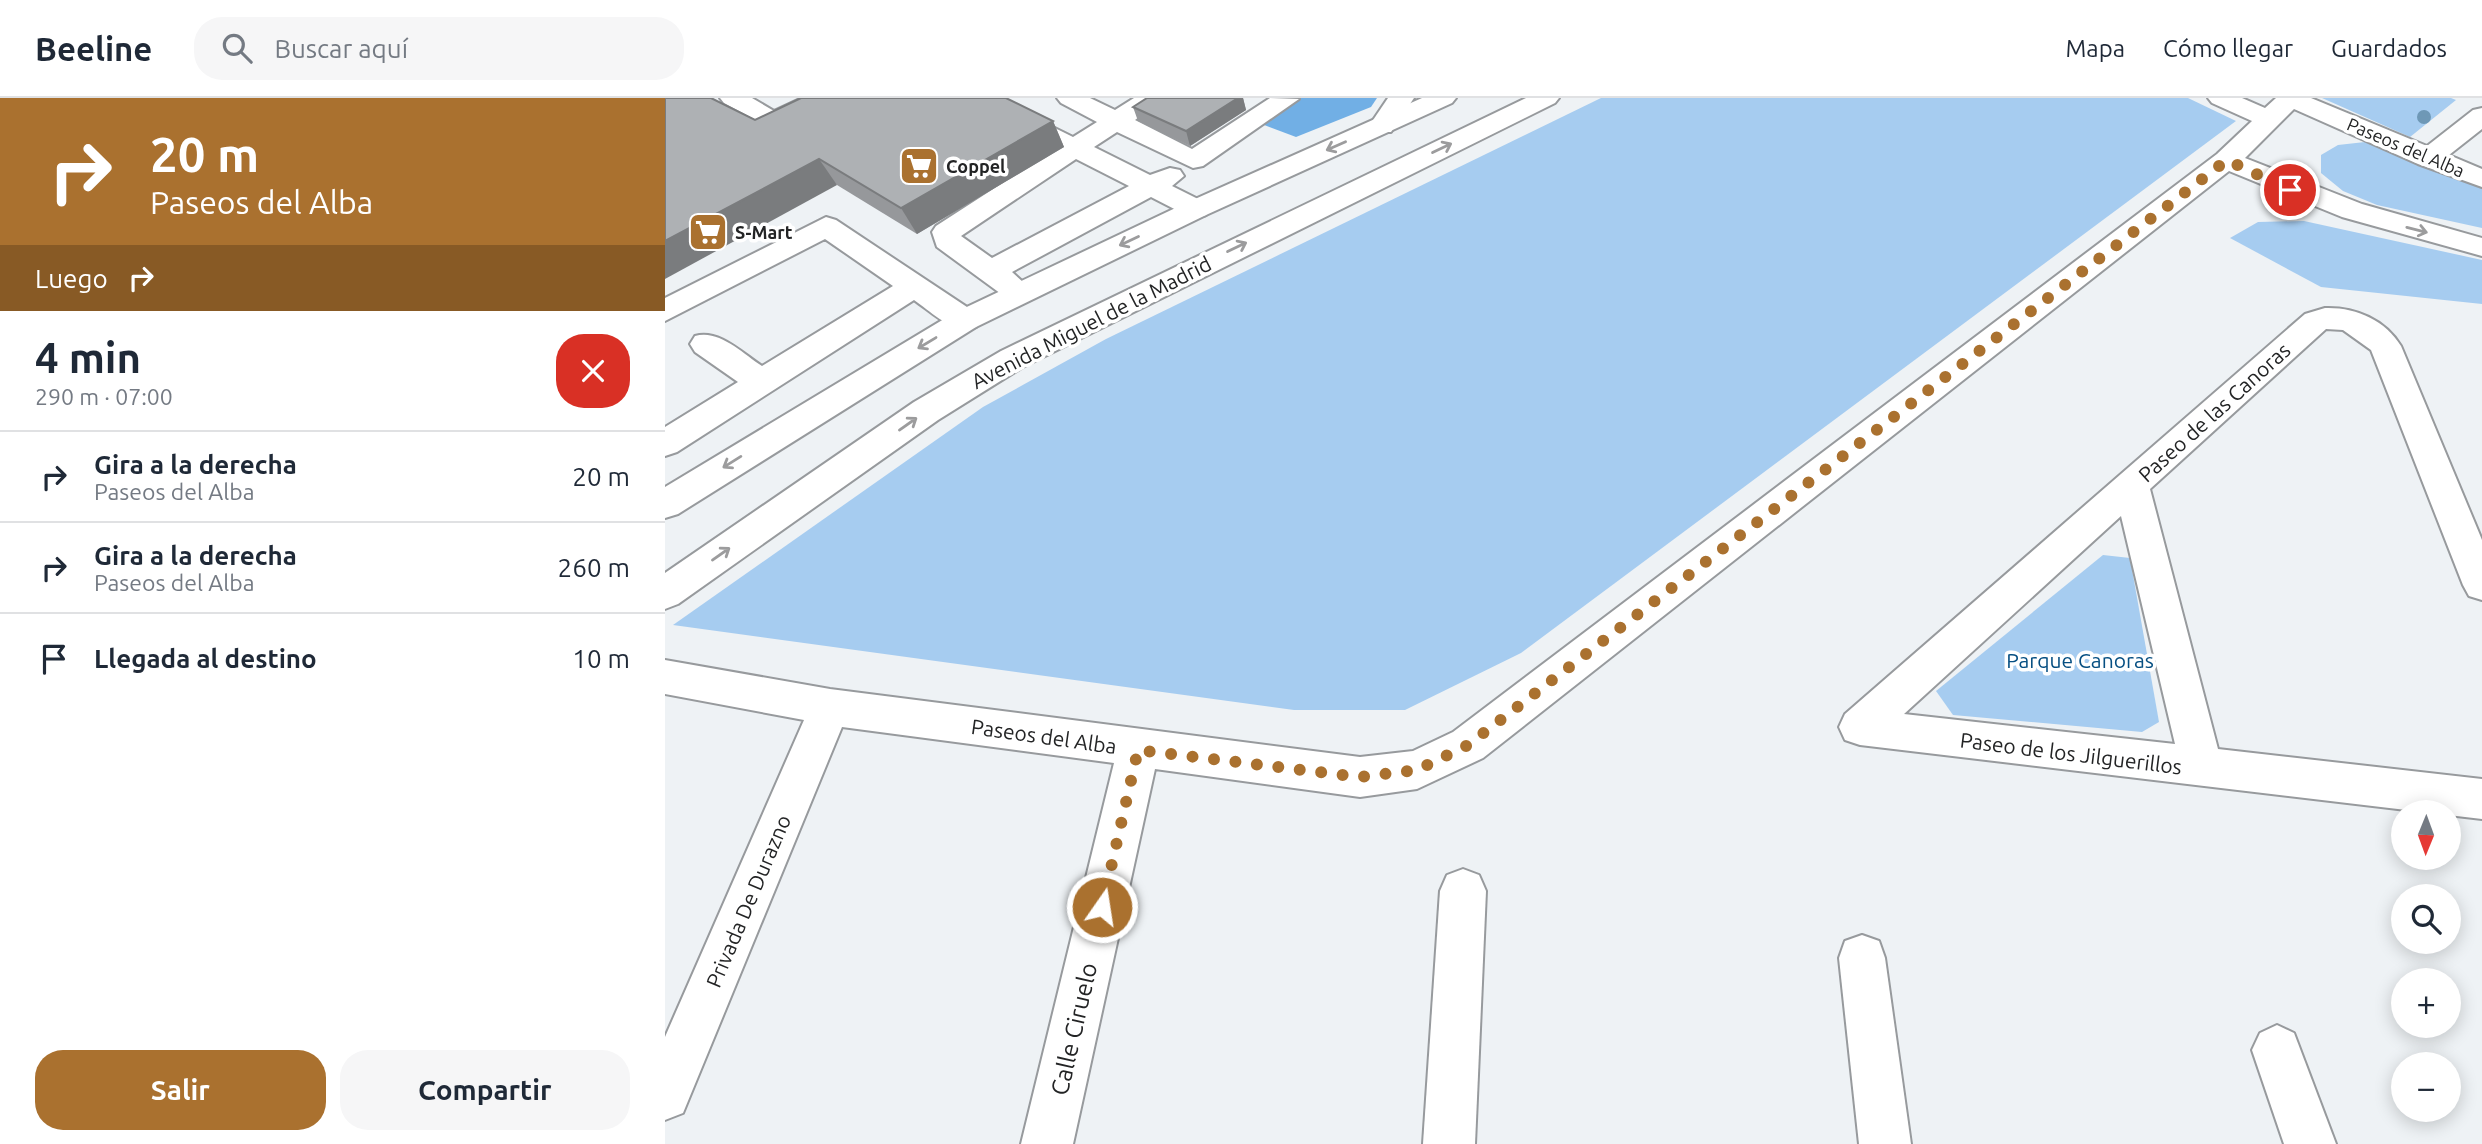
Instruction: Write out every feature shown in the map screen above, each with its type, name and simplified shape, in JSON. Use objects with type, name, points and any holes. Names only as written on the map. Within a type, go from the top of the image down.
[{"type":"street","points":[[733,98],[771,121],[823,98]]},
{"type":"street","points":[[974,98],[1196,209]]},
{"type":"street","points":[[1018,120],[1054,98]]},
{"type":"street","points":[[1070,98],[1193,160]]},
{"type":"street","points":[[1019,292],[947,240],[946,232],[1151,98]]},
{"type":"street","points":[[993,271],[1153,188],[1286,98]]},
{"type":"street","points":[[1382,126],[1399,105],[1401,98]]},
{"type":"street","points":[[665,504],[965,320],[1196,209],[1443,98]]},
{"type":"street","name":"Avenida Miguel de la Madrid","points":[[665,593],[926,411],[1012,359],[1546,98]]},
{"type":"street","name":"Paseos del Alba","points":[[2221,98],[2285,104],[2482,179]]},
{"type":"street","name":"Paseos del Alba","points":[[665,677],[830,707],[1138,750],[1360,777],[1408,772],[1442,760],[1468,745],[2227,160],[2285,104]]},
{"type":"street","points":[[2428,158],[2482,116]]},
{"type":"street","points":[[2227,160],[2274,183],[2352,212],[2482,247]]},
{"type":"street","points":[[665,312],[824,226],[965,320]]},
{"type":"street","points":[[665,443],[916,285]]},
{"type":"street","name":"Paseo de las Canoras","points":[[1860,727],[2316,321],[2325,317],[2347,320],[2372,332],[2385,346],[2482,585]]},
{"type":"street","points":[[706,344],[763,383]]},
{"type":"street","name":"Paseo de los Jilguerillos","points":[[1860,727],[2202,769],[2132,486]]},
{"type":"street","name":"Privada De Durazno","points":[[665,1095],[830,707]]},
{"type":"street","name":"Calle Ciruelo","points":[[1047,1144],[1138,750]]},
{"type":"street","points":[[2202,769],[2482,799]]},
{"type":"street","points":[[1449,1144],[1463,891]]},
{"type":"street","points":[[1862,958],[1885,1144]]},
{"type":"street","points":[[2277,1051],[2309,1144]]},
{"type":"green space","points":[[1601,98],[2188,98],[2236,121],[1521,653],[1405,710],[1294,710],[673,625],[983,407],[1106,339]]},
{"type":"green space","points":[[2322,98],[2451,98],[2456,100],[2410,137]]},
{"type":"green space","points":[[2365,142],[2408,156],[2482,188],[2482,228],[2377,205],[2343,191],[2321,173],[2321,155],[2338,145]]},
{"type":"green space","points":[[2304,221],[2482,260],[2482,304],[2321,287],[2230,238],[2258,222]]},
{"type":"green space","name":"Parque Canoras","points":[[2103,555],[2130,558],[2159,722],[2142,732],[1953,715],[1936,691]]},
{"type":"shaded area","points":[[1296,98],[1377,98],[1371,107],[1296,137],[1259,123]]},
{"type":"building","points":[[665,98],[711,98],[755,120],[801,98],[1006,98],[1053,121],[901,208],[819,159],[665,241]]},
{"type":"building","points":[[1147,98],[1238,98],[1186,131],[1133,107]]},
{"type":"place","name":"Coppel","points":[[919,166]]},
{"type":"place","name":"S-Mart","points":[[708,232]]},
{"type":"route","points":[[1102,907],[1138,750],[1360,777],[1389,776],[1417,770],[1442,760],[1468,745],[2227,160],[2290,190]]}]
